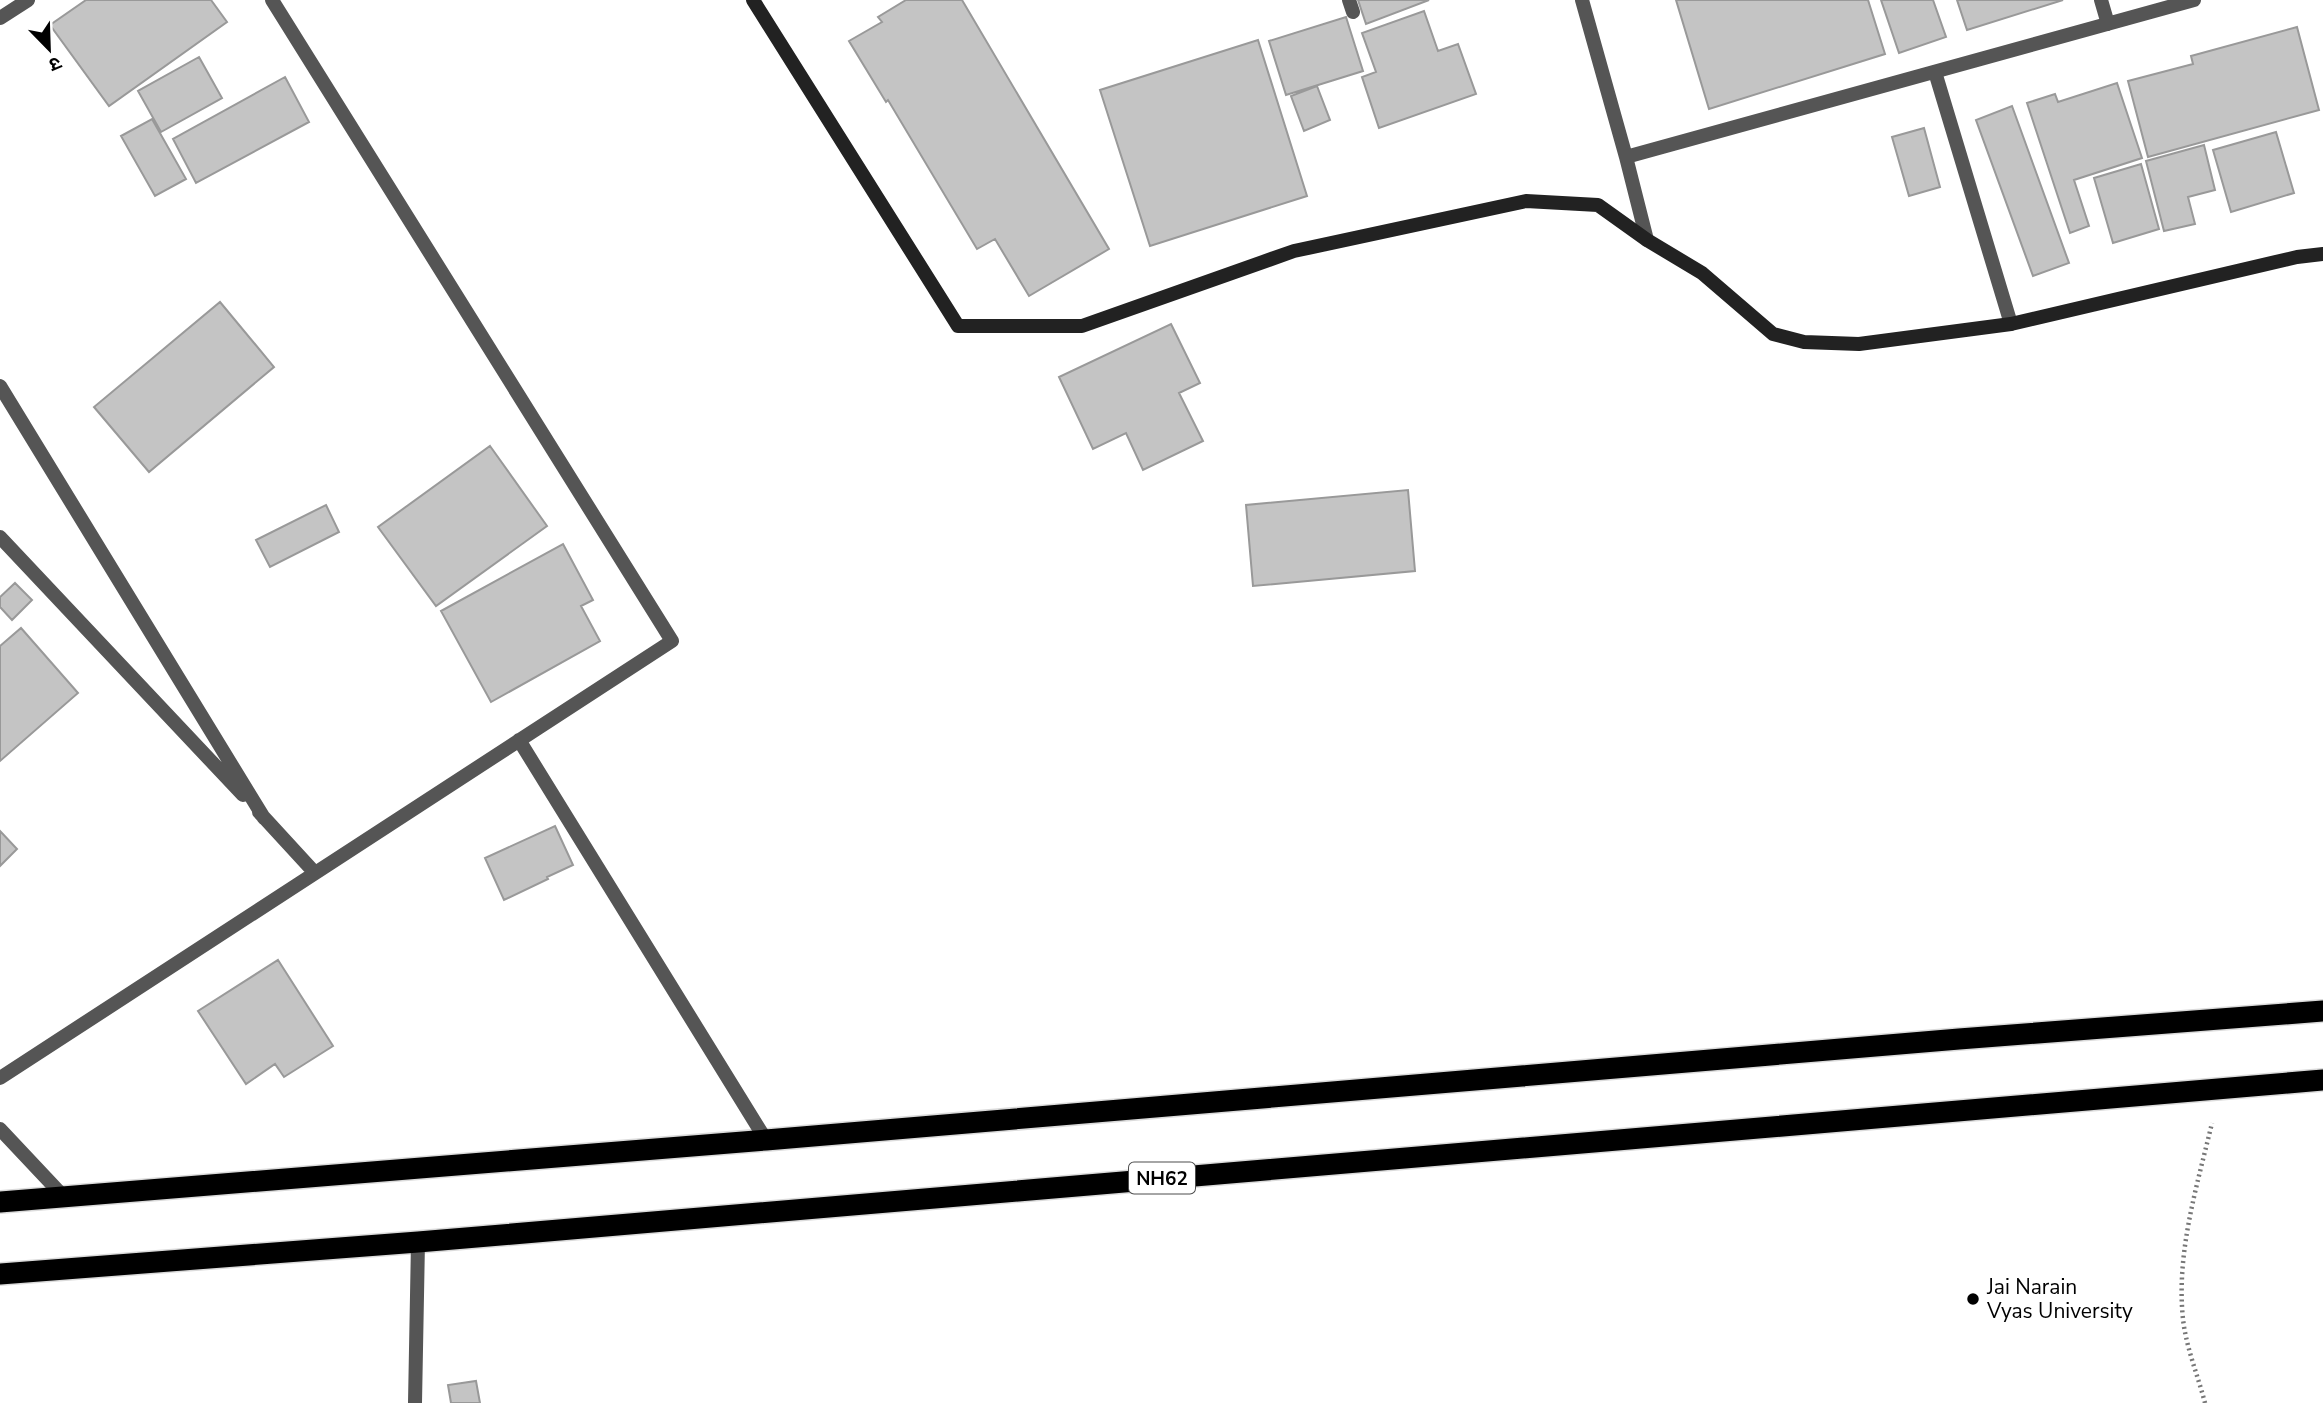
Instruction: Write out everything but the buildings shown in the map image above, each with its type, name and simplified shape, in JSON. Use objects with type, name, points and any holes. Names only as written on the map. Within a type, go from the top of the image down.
[{"type":"highway","points":[[0,1202],[2323,1011]]},
{"type":"highway","name":"NH62","points":[[0,1274],[418,1242],[2323,1080]]},
{"type":"street","points":[[0,18],[28,0]]},
{"type":"street","points":[[0,1078],[672,641],[272,0]]},
{"type":"street","points":[[753,0],[958,326],[1082,326],[1294,251],[1526,201],[1598,205],[1647,240],[1702,273],[1773,334],[1804,342],[1859,344],[2011,324],[2297,257],[2323,254]]},
{"type":"street","points":[[1582,0],[1647,240]]},
{"type":"street","points":[[2101,0],[2108,24]]},
{"type":"street","points":[[1626,157],[2194,0]]},
{"type":"street","points":[[1935,72],[2011,324]]},
{"type":"street","points":[[0,386],[264,818]]},
{"type":"street","points":[[0,537],[316,873]]},
{"type":"street","points":[[519,740],[765,1140]]},
{"type":"street","points":[[0,1129],[63,1196]]},
{"type":"street","points":[[415,1403],[418,1242]]},
{"type":"path","points":[[2205,1403],[2183,1321],[2183,1269],[2189,1225],[2219,1088]]},
{"type":"place","name":"Jai Narain Vyas University","points":[[1973,1299]]}]
